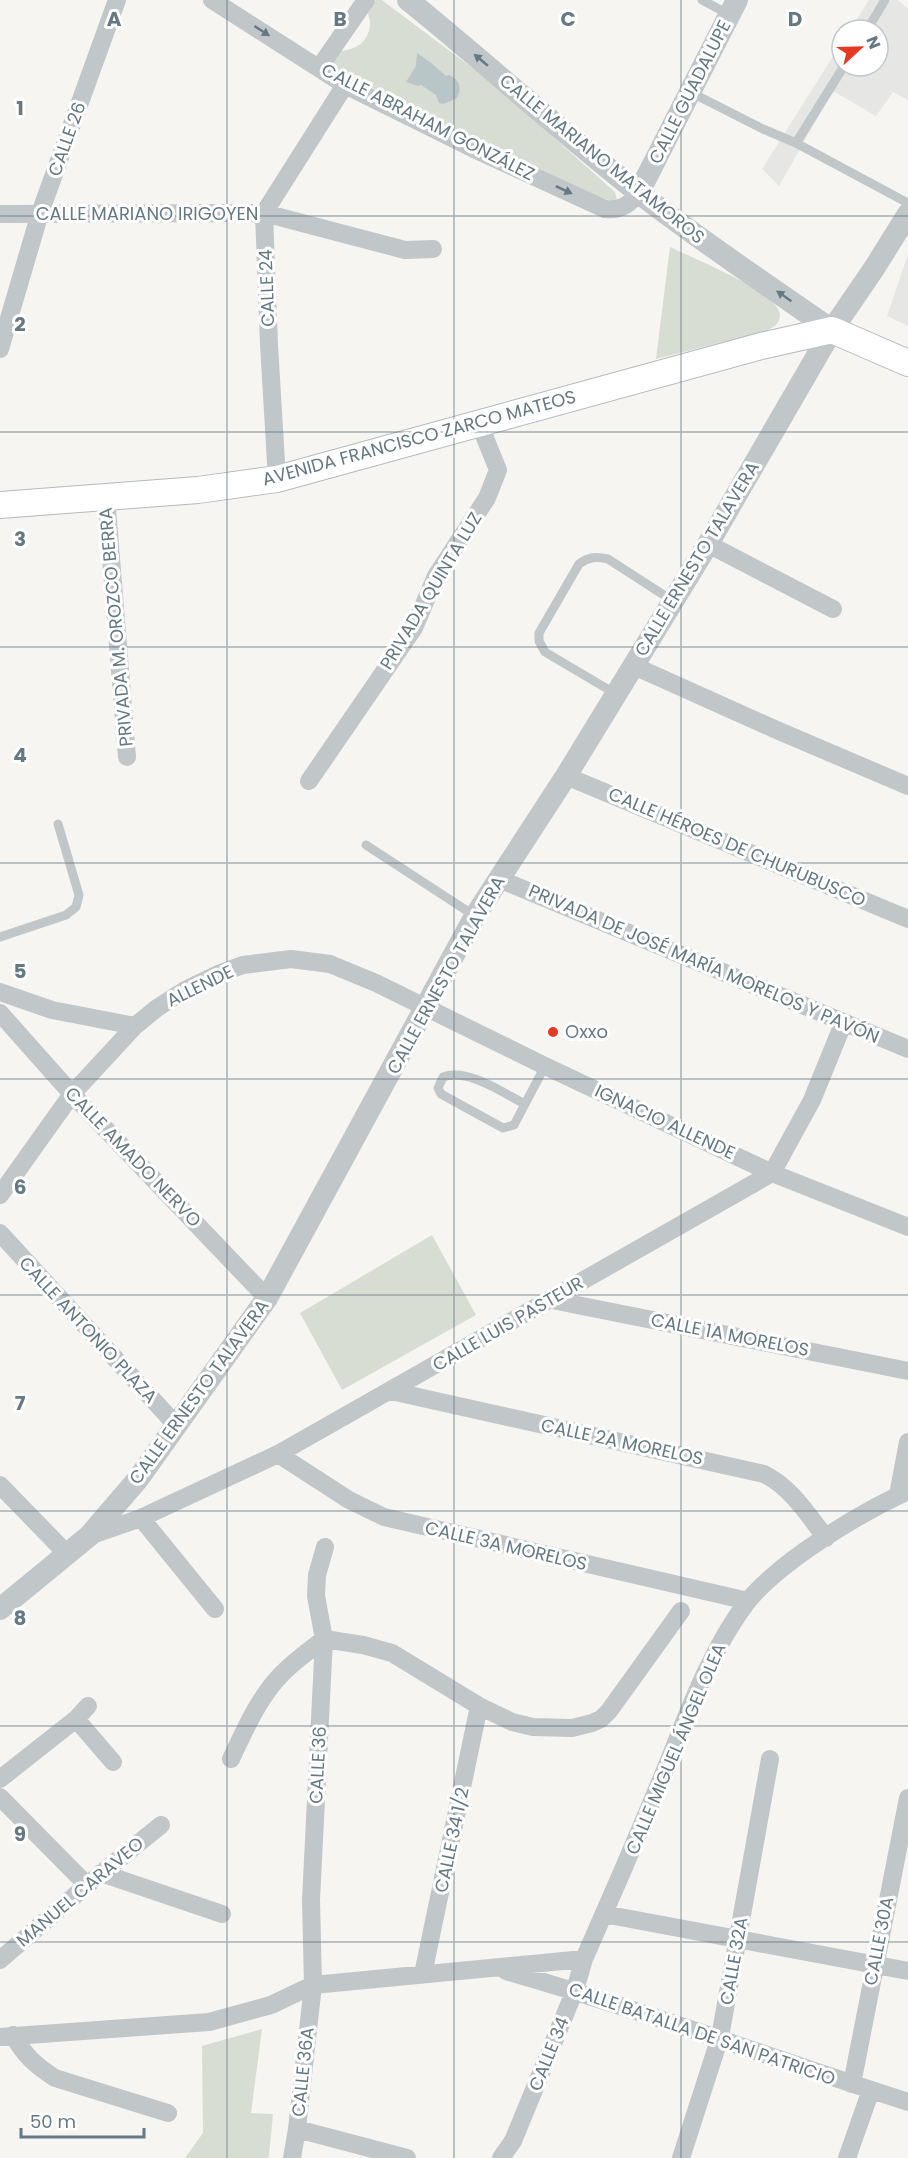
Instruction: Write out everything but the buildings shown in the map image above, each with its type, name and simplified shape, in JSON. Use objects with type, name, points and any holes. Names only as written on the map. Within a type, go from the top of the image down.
[{"type":"main road","points":[[832,330],[908,363]]},
{"type":"main road","name":"AVENIDA FRANCISCO ZARCO MATEOS","points":[[0,505],[198,490],[277,479],[761,346],[832,330]]},
{"type":"street","name":"CALLE 26","points":[[0,349],[40,213],[117,0]]},
{"type":"street","name":"CALLE ABRAHAM GONZÁLEZ","points":[[212,0],[345,85],[474,149],[605,208],[620,208]]},
{"type":"street","points":[[319,68],[366,0]]},
{"type":"street","name":"CALLE MARIANO MATAMOROS","points":[[408,0],[639,192],[706,243],[832,330]]},
{"type":"street","name":"CALLE GUADALUPE","points":[[620,208],[633,200],[639,192],[733,7]]},
{"type":"street","points":[[264,213],[345,85]]},
{"type":"street","name":"CALLE MARIANO IRIGOYEN","points":[[0,214],[264,213],[405,250],[433,249]]},
{"type":"street","name":"CALLE 24","points":[[264,213],[277,479]]},
{"type":"street","name":"CALLE ERNESTO TALAVERA","points":[[0,1609],[68,1556],[89,1536],[138,1479],[267,1298],[475,916],[634,666],[708,544],[832,330],[904,228]]},
{"type":"street","name":"PRIVADA QUINTA LUZ","points":[[309,781],[414,628],[436,576],[487,498],[498,470],[479,423]]},
{"type":"street","name":"PRIVADA M. OROZCO BERRA","points":[[106,496],[127,757]]},
{"type":"street","points":[[708,544],[833,609]]},
{"type":"street","points":[[634,666],[908,786]]},
{"type":"street","name":"CALLE HÉROES DE CHURUBUSCO","points":[[566,776],[908,919]]},
{"type":"street","name":"PRIVADA DE JOSÉ MARÍA MORELOS Y PAVÓN","points":[[499,879],[843,1024],[908,1049]]},
{"type":"street","name":"ALLENDE","points":[[0,1195],[72,1094],[135,1026],[185,990],[218,974],[243,965],[291,959],[330,963],[426,1007]]},
{"type":"street","points":[[0,992],[52,1010],[135,1026]]},
{"type":"street","name":"IGNACIO ALLENDE","points":[[426,1007],[772,1173],[908,1227]]},
{"type":"street","name":"CALLE AMADO NERVO","points":[[0,1013],[72,1094],[267,1298]]},
{"type":"street","points":[[772,1173],[813,1100],[843,1024]]},
{"type":"street","name":"CALLE LUIS PASTEUR","points":[[89,1536],[141,1518],[278,1454],[772,1173]]},
{"type":"street","name":"CALLE ANTONIO PLAZA","points":[[0,1233],[177,1426]]},
{"type":"street","name":"CALLE 1A MORELOS","points":[[552,1300],[908,1371]]},
{"type":"street","name":"CALLE 2A MORELOS","points":[[391,1391],[764,1474],[786,1489],[826,1538]]},
{"type":"street","points":[[903,1493],[908,1442]]},
{"type":"street","name":"CALLE 3A MORELOS","points":[[278,1454],[349,1500],[384,1517],[748,1601]]},
{"type":"street","points":[[0,1485],[68,1556]]},
{"type":"street","name":"CALLE MIGUEL ÁNGEL OLEA","points":[[604,1914],[706,1674],[724,1636],[748,1601],[780,1569],[826,1538],[903,1493]]},
{"type":"street","points":[[141,1518],[215,1609]]},
{"type":"street","name":"CALLE 36","points":[[313,1985],[311,1900],[324,1639],[316,1596],[317,1575],[325,1547]]},
{"type":"street","points":[[231,1759],[255,1710],[272,1686],[303,1655],[324,1639],[363,1644],[392,1653],[479,1706],[512,1722],[533,1727],[572,1728],[601,1719],[609,1711],[681,1611]]},
{"type":"street","name":"CALLE 34 1/2","points":[[423,1974],[479,1706]]},
{"type":"street","points":[[0,1779],[82,1713],[112,1762]]},
{"type":"street","name":"CALLE 32A","points":[[681,2158],[720,2037],[770,1759]]},
{"type":"street","points":[[0,1797],[87,1885]]},
{"type":"street","name":"CALLE 30A","points":[[852,2084],[908,1798]]},
{"type":"street","name":"MANUEL CARAVEO","points":[[0,1960],[161,1825]]},
{"type":"street","points":[[101,1874],[222,1914]]},
{"type":"street","points":[[604,1914],[908,1971]]},
{"type":"street","name":"CALLE 34","points":[[501,2158],[513,2141],[575,1990],[584,1959],[604,1914]]},
{"type":"street","name":"CALLE BATALLA DE SAN PATRICIO","points":[[7,2036],[209,2022],[271,2005],[313,1985],[584,1959]]},
{"type":"street","name":"CALLE BATALLA DE SAN PATRICIO","points":[[496,1968],[575,1990],[720,2037],[908,2102]]},
{"type":"street","name":"CALLE 36A","points":[[292,2158],[313,1985]]},
{"type":"street","points":[[7,2036],[40,2069],[55,2078],[168,2113]]},
{"type":"street","points":[[847,2158],[871,2090]]},
{"type":"street","points":[[297,2129],[407,2158]]},
{"type":"lane","points":[[702,0],[733,7]]},
{"type":"lane","points":[[874,18],[885,0]]},
{"type":"lane","points":[[796,143],[837,78]]},
{"type":"lane","points":[[690,92],[796,143],[908,203]]},
{"type":"lane","points":[[616,694],[544,652],[539,641],[539,633],[579,564],[587,558],[596,556],[608,559],[673,601]]},
{"type":"lane","points":[[0,937],[66,915],[76,907],[79,895],[77,885],[57,824]]},
{"type":"lane","points":[[366,845],[475,916]]},
{"type":"lane","points":[[525,1104],[475,1079],[458,1074],[443,1077],[438,1088],[441,1094],[503,1128],[514,1125],[546,1066]]},
{"type":"shaded area","points":[[376,0],[382,0],[491,82],[615,192],[617,200],[614,202],[569,186],[330,67],[338,51],[356,47],[364,40],[369,29],[368,13]]},
{"type":"shaded area","points":[[869,0],[898,0],[908,9],[908,100],[893,92],[876,116],[833,91],[779,186],[762,169],[830,61],[830,78],[890,78],[890,18],[858,18]]},
{"type":"shaded area","points":[[417,53],[446,76],[449,75],[456,79],[460,88],[456,99],[443,104],[439,103],[436,95],[421,85],[406,82],[416,66]]},
{"type":"shaded area","points":[[670,247],[727,274],[769,298],[779,310],[780,318],[776,324],[766,331],[656,359]]},
{"type":"shaded area","points":[[908,254],[908,326],[887,316]]},
{"type":"shaded area","points":[[432,1235],[476,1315],[342,1390],[300,1313]]},
{"type":"shaded area","points":[[262,2029],[251,2113],[273,2114],[268,2158],[185,2158],[203,2133],[202,2046]]},
{"type":"place","name":"Oxxo","points":[[553,1032]]}]
